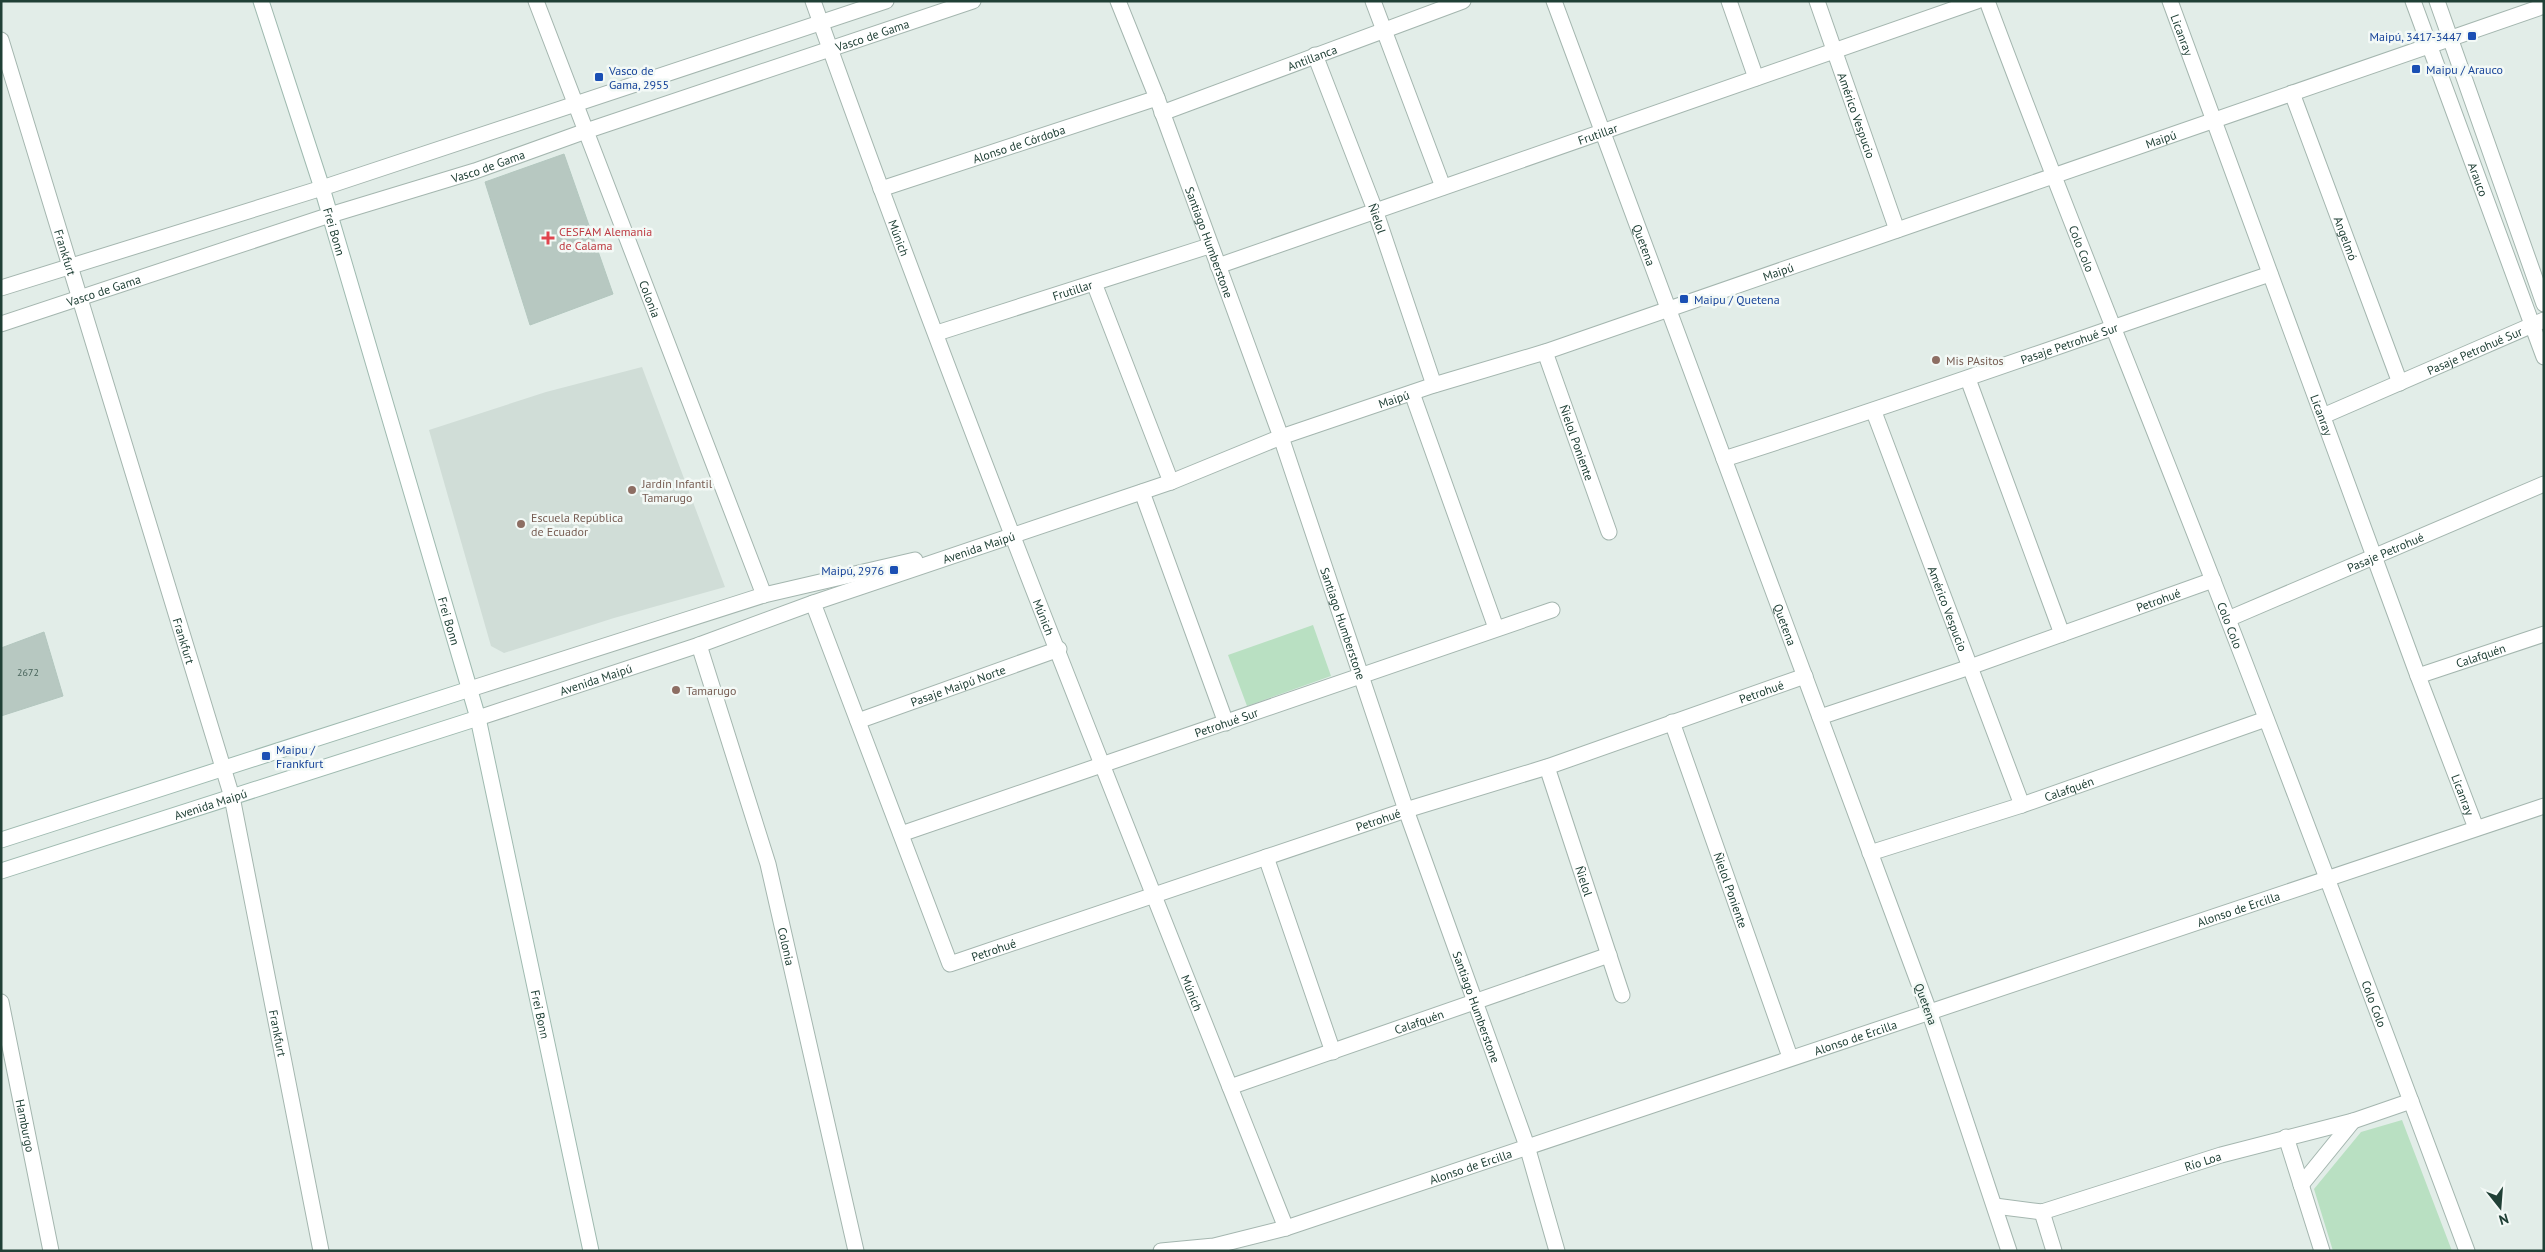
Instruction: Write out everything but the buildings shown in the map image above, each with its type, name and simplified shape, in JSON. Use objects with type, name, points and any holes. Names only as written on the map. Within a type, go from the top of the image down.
[{"type":"street","name":"Frei Bonn","points":[[262,1],[322,188],[478,718],[591,1251]]},
{"type":"street","name":"Colonia","points":[[536,1],[764,595]]},
{"type":"street","name":"Múnich","points":[[813,1],[880,189],[937,333],[1012,538],[1059,649],[1103,766],[1286,1228]]},
{"type":"street","points":[[1,288],[69,265],[322,188],[886,1]]},
{"type":"street","name":"Vasco de Gama","points":[[1,324],[330,215],[475,171],[586,131],[973,1]]},
{"type":"street","name":"Santiago Humberstone","points":[[1118,1],[1159,106],[1280,437],[1406,810],[1526,1146],[1557,1251]]},
{"type":"street","points":[[1373,1],[1442,187]]},
{"type":"street","name":"Antillanca","points":[[1159,106],[1384,32],[1463,1]]},
{"type":"street","name":"Quetena","points":[[1554,1],[1929,1011],[2009,1251]]},
{"type":"street","points":[[1729,1],[1756,78]]},
{"type":"street","name":"Américo Vespucio","points":[[1817,1],[1897,230]]},
{"type":"street","name":"Frutillar","points":[[1218,266],[1978,1]]},
{"type":"street","name":"Colo Colo","points":[[1987,1],[2052,176],[2114,326],[2328,878],[2467,1251]]},
{"type":"street","name":"Licanray","points":[[2170,1],[2418,676],[2476,828]]},
{"type":"street","name":"Arauco","points":[[2413,1],[2538,322],[2544,357]]},
{"type":"street","name":"Arauco","points":[[2437,1],[2544,304]]},
{"type":"street","name":"Maipú","points":[[1012,538],[1171,482],[1280,437],[1434,385],[1545,352],[2544,6]]},
{"type":"street","name":"Frankfurt","points":[[1,40],[232,797],[320,1251]]},
{"type":"street","name":"Ñielol","points":[[1315,55],[1375,210],[1434,385]]},
{"type":"street","name":"Angelmó","points":[[2292,93],[2400,383]]},
{"type":"street","name":"Alonso de Córdoba","points":[[880,189],[1159,106]]},
{"type":"street","name":"Frutillar","points":[[937,333],[1210,246]]},
{"type":"street","name":"Pasaje Petrohué Sur","points":[[1724,460],[1874,412],[2114,326],[2270,274]]},
{"type":"street","points":[[1094,283],[1171,482]]},
{"type":"street","name":"Pasaje Petrohué Sur","points":[[2323,416],[2538,322]]},
{"type":"street","name":"Ñielol Poniente","points":[[1545,352],[1609,532]]},
{"type":"street","points":[[1968,379],[2062,634]]},
{"type":"street","points":[[1412,393],[1496,628]]},
{"type":"street","name":"Américo Vespucio","points":[[1874,412],[2022,805]]},
{"type":"street","name":"Pasaje Petrohué","points":[[2228,619],[2544,484]]},
{"type":"street","points":[[1142,492],[1226,723]]},
{"type":"street","name":"Avenida Maipú","points":[[1,840],[764,595],[1012,538]]},
{"type":"street","name":"Avenida Maipú","points":[[1,871],[478,718],[699,645],[813,603],[1012,538]]},
{"type":"street","name":"Petrohué","points":[[1820,717],[1970,667],[2213,580]]},
{"type":"street","points":[[813,603],[901,834]]},
{"type":"street","name":"Petrohué Sur","points":[[901,834],[1552,610]]},
{"type":"street","name":"Calafquén","points":[[2418,676],[2544,634]]},
{"type":"street","name":"Colonia","points":[[699,645],[768,864],[856,1251]]},
{"type":"street","name":"Pasaje Maipú Norte","points":[[858,721],[1059,649]]},
{"type":"street","name":"Petrohué","points":[[901,834],[950,964],[1406,810],[1547,767],[1805,676]]},
{"type":"street","name":"Calafquén","points":[[1870,853],[2022,805],[2266,719]]},
{"type":"street","name":"Ñielol Poniente","points":[[1672,722],[1790,1058]]},
{"type":"street","name":"Ñielol","points":[[1547,767],[1622,994]]},
{"type":"street","name":"Alonso de Ercilla","points":[[1161,1251],[1214,1246],[1286,1228],[2544,806]]},
{"type":"street","points":[[1266,857],[1333,1052]]},
{"type":"street","name":"Calafquén","points":[[1230,1087],[1609,955]]},
{"type":"street","name":"Hamburgo","points":[[1,1002],[51,1251]]},
{"type":"street","name":"Río Loa","points":[[1995,1206],[2042,1212],[2211,1158],[2353,1120],[2411,1101]]},
{"type":"street","points":[[2301,1185],[2353,1120]]},
{"type":"street","points":[[2286,1137],[2322,1251]]},
{"type":"street","points":[[2042,1212],[2054,1251]]},
{"type":"shaded area","points":[[642,367],[725,587],[614,618],[504,653],[491,646],[429,430],[546,392]]},
{"type":"green space","points":[[1313,625],[1331,676],[1247,706],[1228,655]]},
{"type":"green space","points":[[2402,1120],[2452,1251],[2333,1251],[2314,1189],[2361,1132]]},
{"type":"place","name":"Maipú, 3417-3447","points":[[2472,36]]},
{"type":"place","name":"Maipu / Arauco","points":[[2416,69]]},
{"type":"place","name":"Vasco de Gama, 2955","points":[[599,77]]},
{"type":"place","name":"CESFAM Alemania de Calama","points":[[548,238]]},
{"type":"place","name":"Maipu / Quetena","points":[[1684,299]]},
{"type":"place","name":"Mis PAsitos","points":[[1936,360]]},
{"type":"place","name":"Jardín Infantil Tamarugo","points":[[632,490]]},
{"type":"place","name":"Escuela República de Ecuador","points":[[521,524]]},
{"type":"place","name":"Maipú, 2976","points":[[894,570]]},
{"type":"place","name":"Tamarugo","points":[[676,690]]},
{"type":"place","name":"Maipu / Frankfurt","points":[[266,756]]}]
